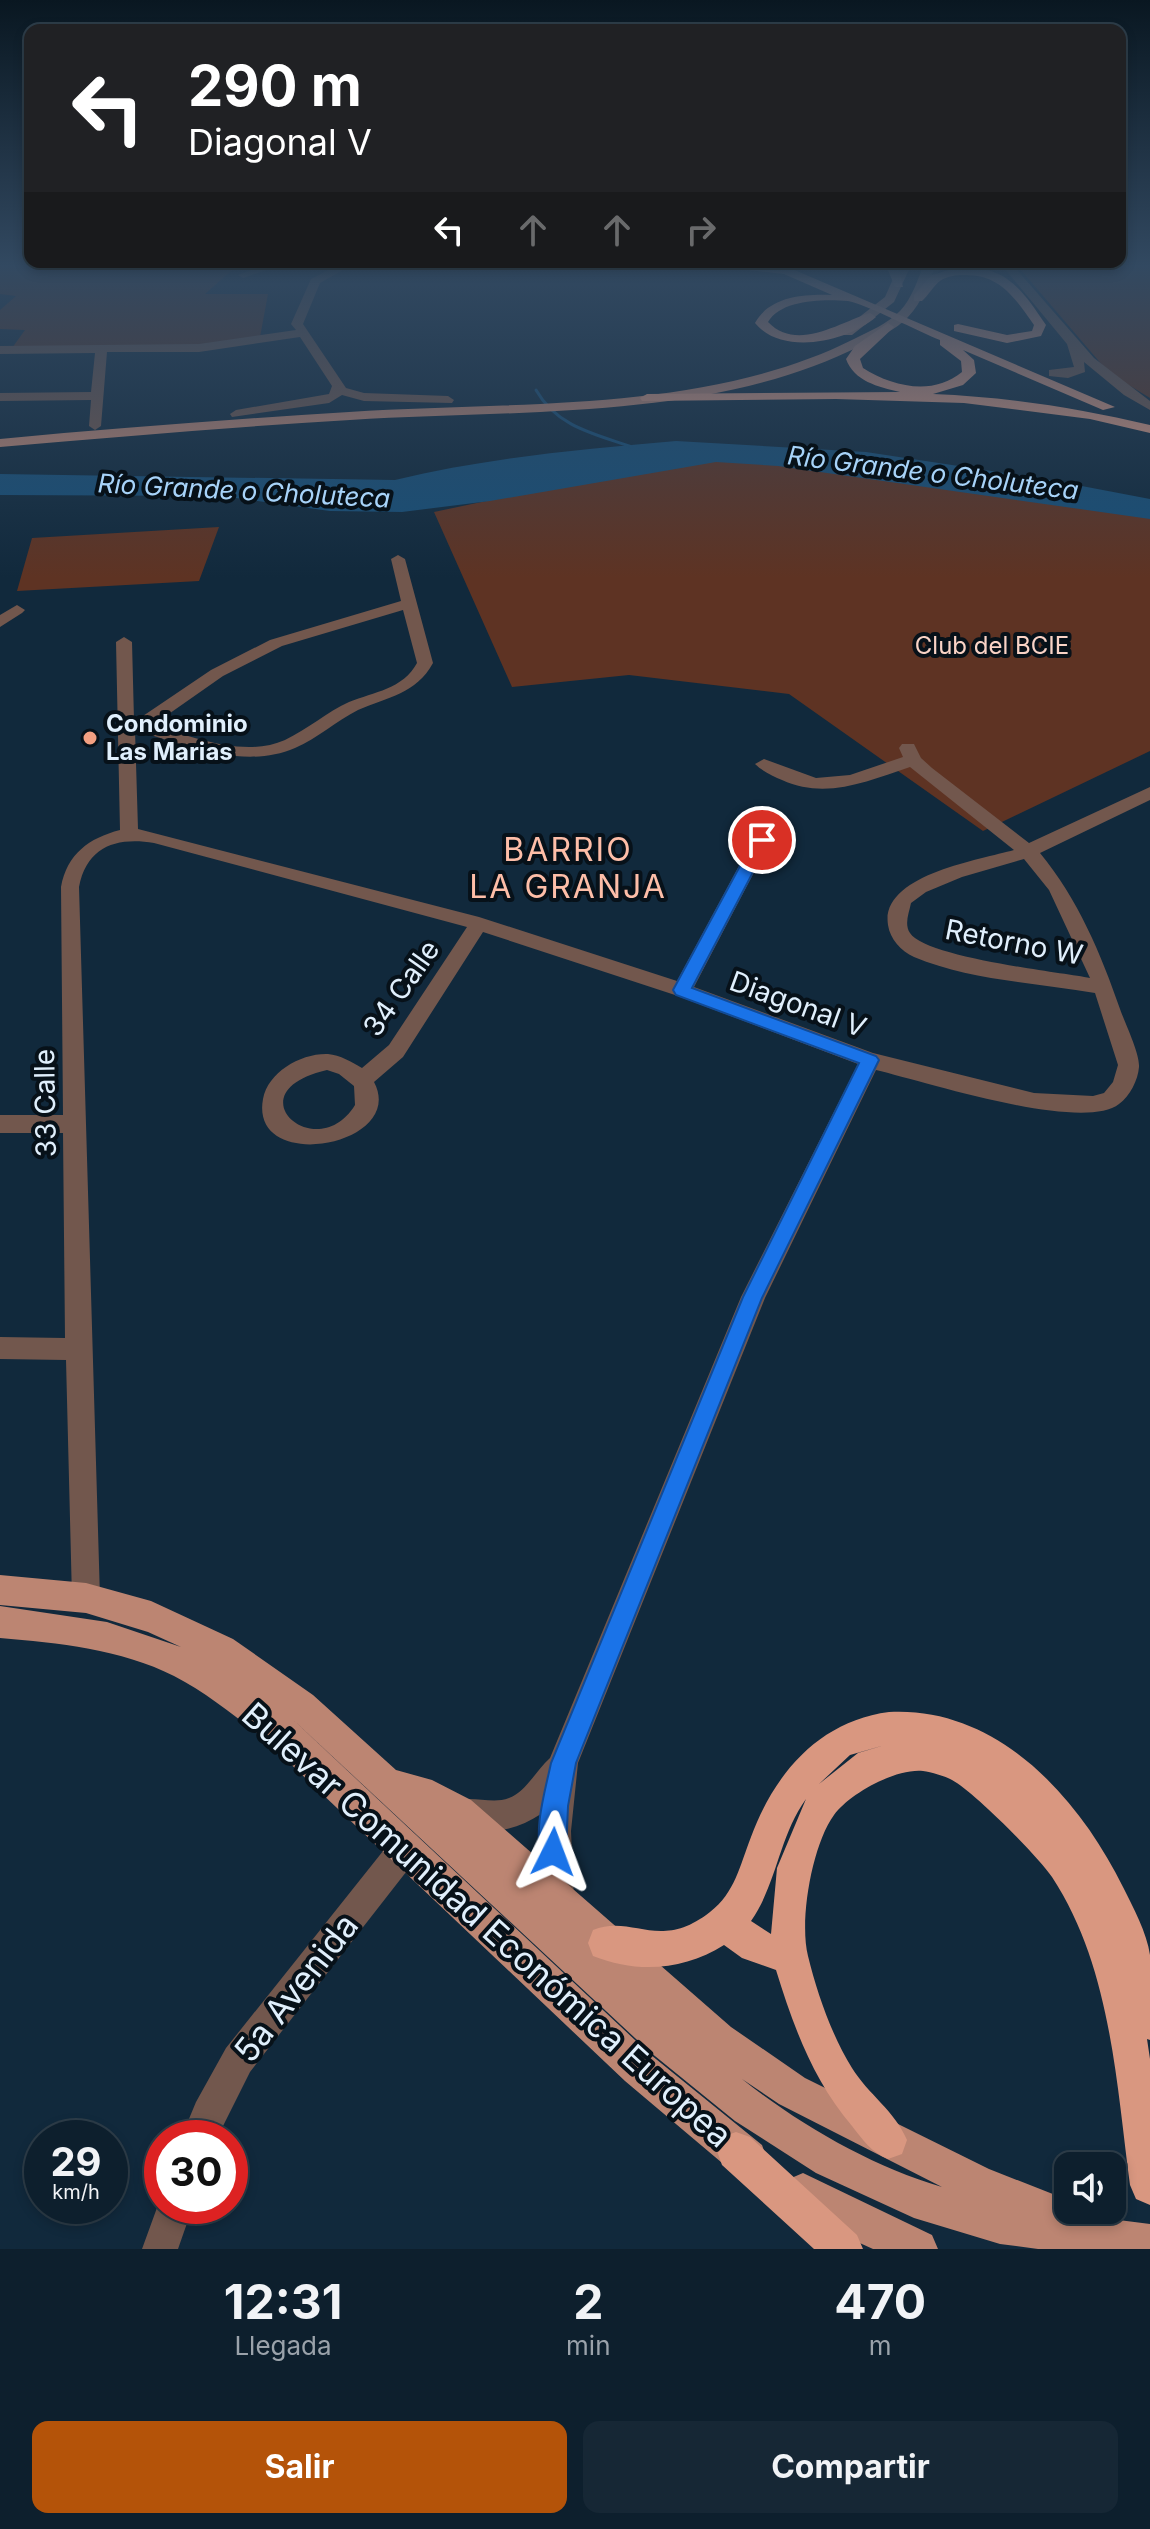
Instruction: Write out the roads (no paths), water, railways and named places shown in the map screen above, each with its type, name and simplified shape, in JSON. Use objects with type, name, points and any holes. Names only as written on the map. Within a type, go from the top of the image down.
[{"type":"highway","points":[[858,368],[867,377],[890,386],[936,389],[963,380],[969,368]]},
{"type":"highway","points":[[1023,368],[1150,427]]},
{"type":"highway","points":[[1040,368],[1150,414]]},
{"type":"highway","points":[[647,398],[765,396],[999,402],[1090,414],[1150,427]]},
{"type":"highway","points":[[606,1943],[652,1952],[693,1944],[727,1922],[747,1897],[773,1823],[802,1777],[834,1746],[882,1727],[921,1729],[966,1740],[1013,1770],[1054,1810],[1092,1864],[1114,1904],[1133,1954],[1150,2022]]},
{"type":"highway","points":[[888,2140],[839,2082],[808,2014],[789,1953],[789,1911],[794,1868],[822,1803],[870,1765],[922,1754],[963,1767],[1021,1818],[1063,1863],[1101,1933],[1126,2023],[1150,2185]]},
{"type":"highway","points":[[727,1922],[743,1942],[766,1953],[789,1953]]},
{"type":"highway","points":[[736,2151],[843,2249]]},
{"type":"main road","points":[[0,443],[562,398],[687,383],[759,368]]},
{"type":"main road","points":[[562,398],[647,398],[757,378],[788,368]]},
{"type":"main road","points":[[0,433],[448,400],[506,402]]},
{"type":"main road","name":"Bulevar Comunidad Económica Europea","points":[[0,1590],[86,1598],[151,1617],[222,1650],[302,1706],[663,2039],[748,2108],[830,2159],[914,2198],[1000,2224],[1136,2243]]},
{"type":"main road","name":"Bulevar Comunidad Económica Europea","points":[[0,1622],[82,1630],[145,1648],[207,1677],[272,1723],[638,2068],[736,2151],[825,2207],[918,2249]]},
{"type":"main road","points":[[387,1785],[432,1797],[459,1812],[730,2048],[792,2091],[978,2184],[1136,2243]]},
{"type":"street","points":[[95,426],[100,368]]},
{"type":"street","points":[[326,368],[338,386],[349,394],[448,400]]},
{"type":"street","points":[[1053,373],[1068,374],[1081,368]]},
{"type":"street","points":[[1099,368],[1125,393],[1150,406]]},
{"type":"street","points":[[236,414],[329,399],[335,396],[338,386]]},
{"type":"street","points":[[0,397],[99,396]]},
{"type":"street","points":[[134,725],[237,751],[266,752],[286,746],[324,721],[401,689],[419,677],[425,663],[398,559]]},
{"type":"street","points":[[134,725],[217,673],[276,643],[409,603]]},
{"type":"street","points":[[0,622],[17,610]]},
{"type":"street","points":[[124,642],[134,725],[129,833]]},
{"type":"street","name":"Diagonal V","points":[[129,833],[154,837],[479,924],[682,990],[870,1060],[1034,1101],[1093,1104],[1111,1099],[1123,1085],[1129,1065],[1102,987],[1057,887],[1027,852],[910,754],[817,785],[800,781],[764,764]]},
{"type":"street","points":[[1027,852],[1150,793]]},
{"type":"street","name":"33 Calle","points":[[86,1598],[78,1349],[71,876],[76,864],[92,847],[129,833]]},
{"type":"street","points":[[682,990],[762,840]]},
{"type":"street","name":"Retorno W","points":[[1027,852],[919,887],[902,900],[897,923],[902,938],[919,951],[967,964],[1102,987]]},
{"type":"street","name":"34 Calle","points":[[363,1079],[396,1051],[479,924]]},
{"type":"street","points":[[558,1900],[553,1852],[555,1806],[563,1763],[753,1297],[870,1060]]},
{"type":"street","points":[[327,1062],[354,1070],[363,1079],[368,1091],[367,1104],[361,1116],[334,1134],[300,1137],[275,1122],[270,1110],[270,1098],[276,1086],[297,1068],[327,1062]]},
{"type":"street","points":[[0,1124],[76,1124]]},
{"type":"street","points":[[0,1348],[78,1349]]},
{"type":"street","points":[[459,1812],[489,1818],[509,1815],[528,1806],[542,1793],[563,1763]]},
{"type":"street","name":"5a Avenida","points":[[206,2120],[238,2060],[406,1847]]},
{"type":"street","points":[[160,2249],[169,2224]]},
{"type":"water","name":"Río Grande o Choluteca","points":[[676,441],[866,452],[1045,479],[1150,499],[1150,519],[778,466],[716,462],[490,501],[402,512],[330,511],[221,496],[0,495],[0,474],[395,480],[500,460]]},
{"type":"waterway","points":[[536,390],[545,403],[566,421],[632,447]]},
{"type":"place","name":"Condominio Las Marias","points":[[90,738]]},
{"type":"district","name":"BARRIO LA GRANJA","points":[[568,868]]},
{"type":"park label","name":"Club del BCIE","points":[[992,646]]}]
